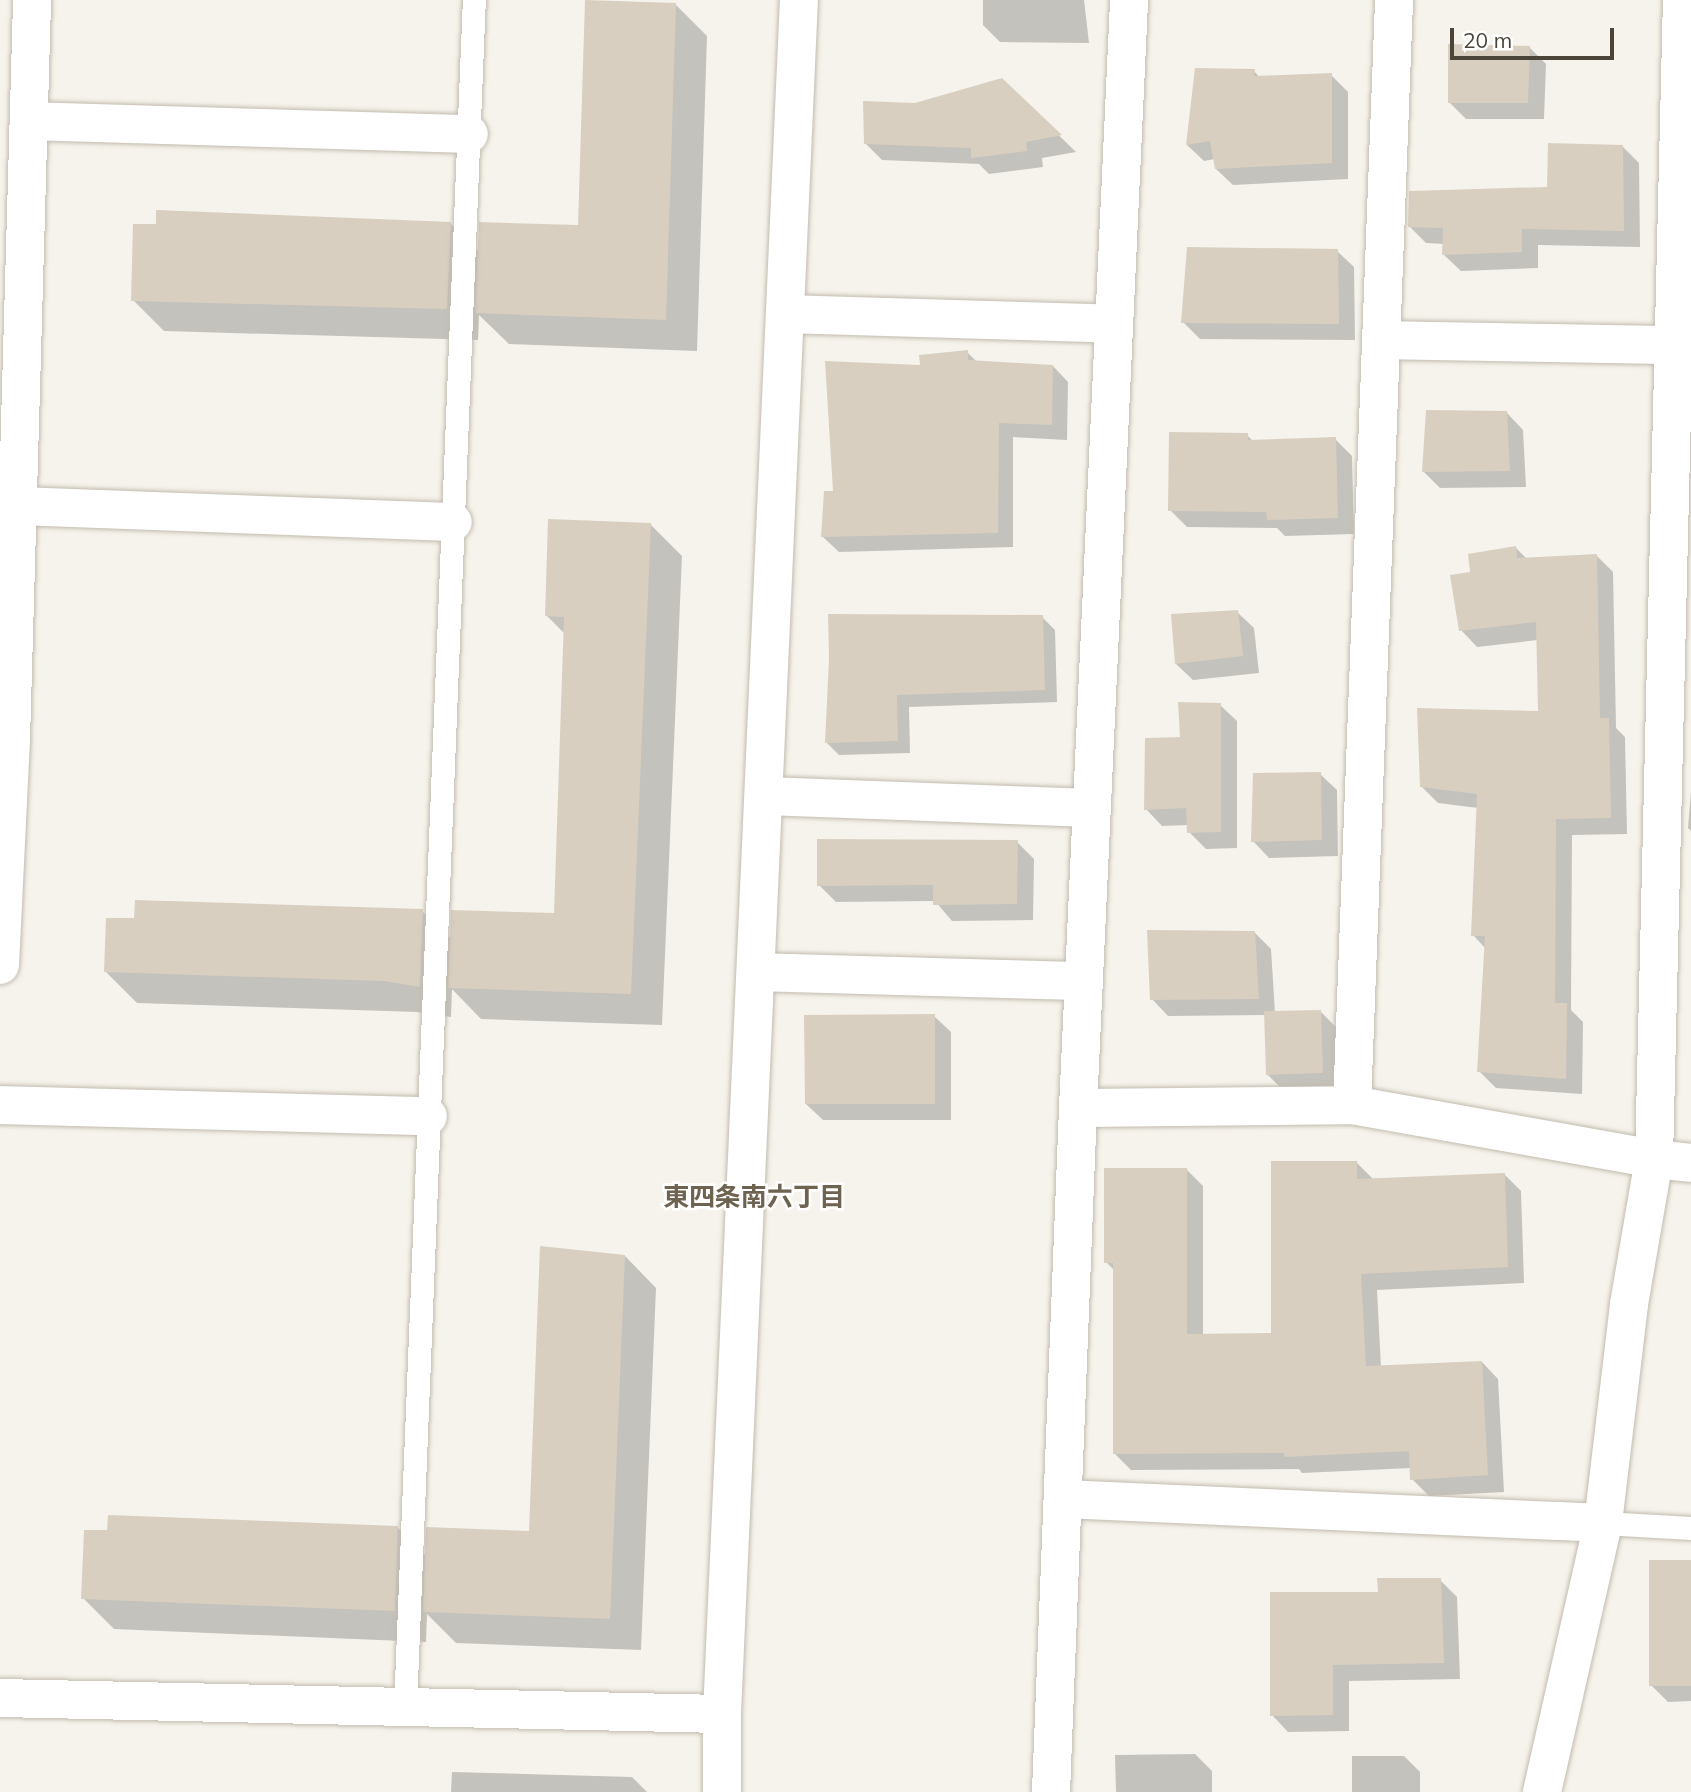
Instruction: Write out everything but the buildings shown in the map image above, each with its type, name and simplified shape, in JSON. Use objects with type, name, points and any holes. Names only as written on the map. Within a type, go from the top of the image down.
[{"type":"street","points":[[0,965],[5,740],[17,506],[32,0]]},
{"type":"street","points":[[722,1792],[722,1714],[800,0]]},
{"type":"street","points":[[1051,1792],[1091,808],[1129,0]]},
{"type":"street","points":[[1352,1105],[1395,0]]},
{"type":"street","points":[[1542,1792],[1603,1522],[1629,1304],[1673,1161],[1674,345],[1682,0]]},
{"type":"street","points":[[29,121],[469,134]]},
{"type":"street","points":[[786,314],[1114,324]]},
{"type":"street","points":[[1381,340],[1674,345]]},
{"type":"street","points":[[17,506],[453,522]]},
{"type":"street","points":[[764,796],[1091,808]]},
{"type":"street","points":[[756,971],[1084,981]]},
{"type":"street","points":[[0,1105],[428,1116]]},
{"type":"street","points":[[1078,1108],[1352,1105],[1673,1161]]},
{"type":"street","points":[[1063,1499],[1603,1522]]},
{"type":"street","points":[[0,1698],[722,1714]]},
{"type":"lane","points":[[405,1707],[474,0]]},
{"type":"lane","points":[[1603,1522],[1691,1528]]},
{"type":"district","name":"東四条南六丁目","points":[[754,1197]]}]
